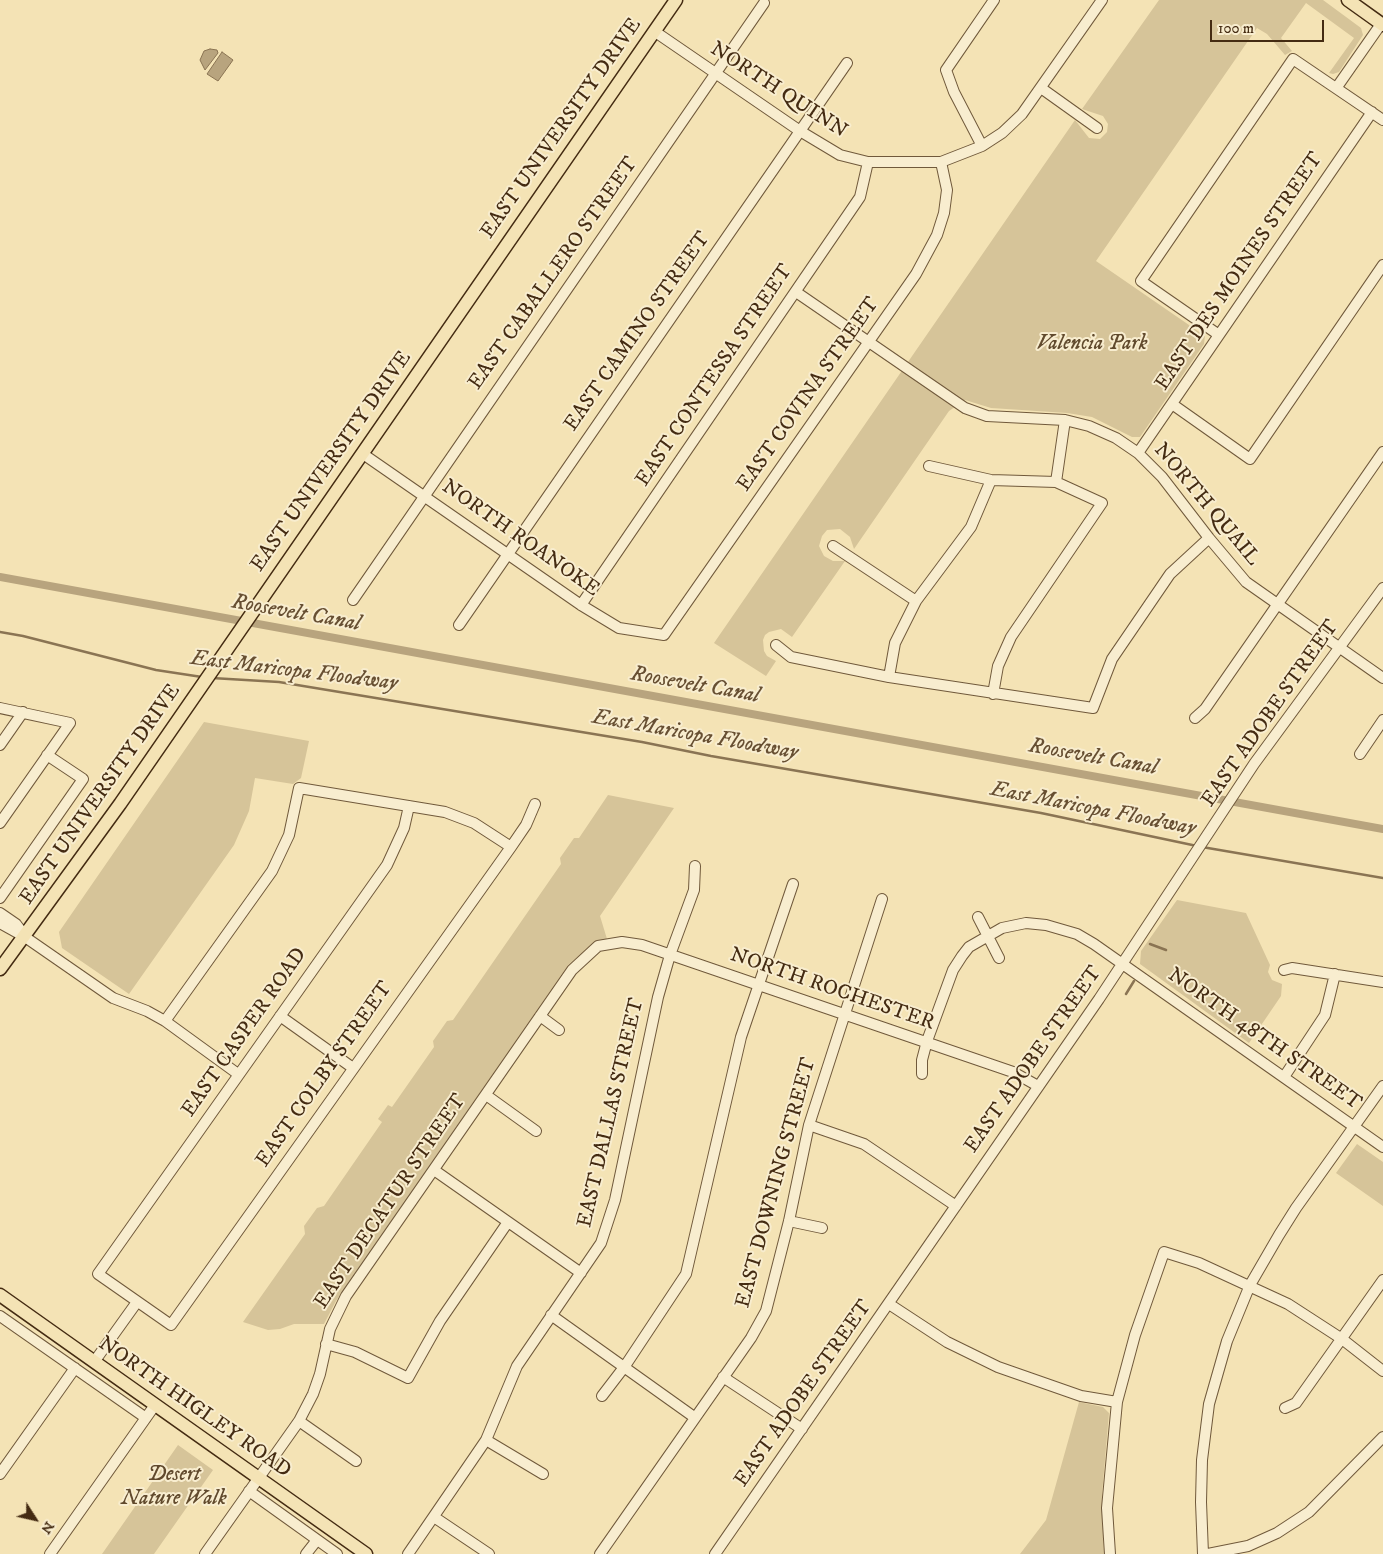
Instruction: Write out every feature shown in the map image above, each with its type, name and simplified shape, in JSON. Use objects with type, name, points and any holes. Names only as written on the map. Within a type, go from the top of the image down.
[{"type":"main road","name":"EAST UNIVERSITY DRIVE","points":[[0,969],[188,706],[676,0]]},
{"type":"main road","points":[[1348,0],[1382,25]]},
{"type":"main road","name":"NORTH HIGLEY ROAD","points":[[0,1295],[366,1554]]},
{"type":"street","points":[[994,0],[946,70],[954,92],[982,146],[1012,124],[1041,88],[1102,0]]},
{"type":"street","name":"EAST CABALLERO STREET","points":[[353,600],[764,3]]},
{"type":"street","points":[[1337,86],[1382,25]]},
{"type":"street","name":"NORTH QUINN","points":[[654,31],[800,131],[840,155],[868,162],[941,162],[982,146]]},
{"type":"street","points":[[1219,335],[1141,281],[1293,59],[1337,86],[1383,120]]},
{"type":"street","name":"EAST CAMINO STREET","points":[[460,625],[507,554],[847,63]]},
{"type":"street","points":[[1041,88],[1097,128]]},
{"type":"street","name":"EAST DES MOINES STREET","points":[[1138,453],[1372,112]]},
{"type":"street","name":"EAST CONTESSA STREET","points":[[581,605],[860,197],[868,162]]},
{"type":"street","name":"EAST COVINA STREET","points":[[664,635],[916,274],[937,235],[944,213],[947,190],[941,162]]},
{"type":"street","points":[[1172,404],[1250,459],[1383,265]]},
{"type":"street","name":"NORTH QUAIL","points":[[796,292],[965,408],[988,416],[1065,420],[1090,426],[1116,438],[1138,453],[1162,477],[1246,582],[1383,678]]},
{"type":"street","points":[[1056,482],[1065,420]]},
{"type":"street","points":[[1195,718],[1205,709],[1383,452]]},
{"type":"street","name":"NORTH ROANOKE","points":[[363,454],[581,605],[619,628],[664,635]]},
{"type":"street","points":[[929,466],[991,480],[1056,482],[1102,503],[1011,637],[998,666],[993,694]]},
{"type":"street","points":[[889,677],[895,642],[916,601],[971,528],[991,480]]},
{"type":"street","points":[[776,644],[791,657],[889,677],[1093,708],[1112,659],[1170,574],[1209,538]]},
{"type":"street","points":[[833,546],[916,601]]},
{"type":"street","name":"EAST ADOBE STREET","points":[[715,1554],[1123,964],[1279,729],[1341,648],[1383,588]]},
{"type":"street","points":[[0,708],[70,723],[0,823]]},
{"type":"street","points":[[0,745],[22,712]]},
{"type":"street","points":[[1360,754],[1383,720]]},
{"type":"street","points":[[0,898],[82,779],[47,755]]},
{"type":"street","points":[[165,1021],[272,871],[289,835],[299,788],[445,812],[474,823],[511,847]]},
{"type":"street","name":"EAST COLBY STREET","points":[[137,1302],[171,1325],[511,847],[526,825],[535,804]]},
{"type":"street","name":"EAST CASPER ROAD","points":[[137,1302],[98,1274],[387,865],[404,828],[409,806]]},
{"type":"street","name":"EAST DALLAS STREET","points":[[408,1554],[486,1440],[516,1366],[601,1244],[609,1223],[658,997],[670,955],[694,890],[695,866]]},
{"type":"street","points":[[602,1396],[625,1366],[686,1274],[741,1036],[793,884]]},
{"type":"street","name":"EAST DOWNING STREET","points":[[600,1554],[751,1338],[766,1312],[789,1221],[809,1125],[882,899]]},
{"type":"street","points":[[0,913],[16,924],[25,936]]},
{"type":"street","points":[[978,917],[999,958]]},
{"type":"street","points":[[0,923],[25,936],[113,998],[147,1011],[165,1021],[238,1074]]},
{"type":"street","name":"NORTH 48TH STREET","points":[[922,1074],[922,1060],[927,1041],[953,970],[969,947],[987,935],[1017,924],[1057,927],[1086,939],[1383,1147]]},
{"type":"street","name":"NORTH ROCHESTER","points":[[610,943],[630,943],[844,1013],[1013,1072],[1038,1086]]},
{"type":"street","name":"EAST DECATUR STREET","points":[[205,1554],[299,1421],[313,1394],[337,1310],[572,970],[598,946],[610,943]]},
{"type":"street","points":[[1284,970],[1292,968],[1383,982]]},
{"type":"street","points":[[1284,1077],[1325,1015],[1335,974]]},
{"type":"street","points":[[280,1016],[353,1068]]},
{"type":"street","points":[[540,1016],[559,1030]]},
{"type":"street","points":[[1203,1554],[1201,1527],[1202,1468],[1209,1404],[1227,1341],[1250,1285],[1296,1208],[1383,1086]]},
{"type":"street","points":[[486,1095],[536,1131]]},
{"type":"street","points":[[809,1125],[864,1144],[956,1206]]},
{"type":"street","points":[[434,1170],[581,1273]]},
{"type":"street","points":[[789,1221],[822,1228]]},
{"type":"street","points":[[326,1344],[354,1352],[408,1378],[440,1321],[508,1222]]},
{"type":"street","points":[[1110,1554],[1107,1508],[1117,1402],[1135,1335],[1164,1252],[1199,1263],[1250,1285],[1296,1309],[1342,1339],[1383,1371]]},
{"type":"street","points":[[1285,1408],[1296,1403],[1383,1280]]},
{"type":"street","points":[[94,1362],[137,1302]]},
{"type":"street","points":[[889,1304],[947,1342],[998,1367],[1081,1396],[1117,1402]]},
{"type":"street","points":[[551,1315],[694,1417]]},
{"type":"street","name":"NORTH HIGLEY ROAD","points":[[1,1319],[146,1418]]},
{"type":"street","points":[[0,1474],[74,1368]]},
{"type":"street","points":[[723,1377],[802,1429]]},
{"type":"street","points":[[50,1554],[155,1405]]},
{"type":"street","points":[[299,1421],[356,1462]]},
{"type":"street","points":[[1208,1554],[1248,1546],[1277,1533],[1309,1512],[1383,1437]]},
{"type":"street","points":[[486,1440],[544,1474]]},
{"type":"street","name":"NORTH HIGLEY ROAD","points":[[249,1492],[337,1554]]},
{"type":"street","points":[[434,1517],[489,1554]]},
{"type":"street","points":[[306,1554],[316,1540]]},
{"type":"green space","name":"Valencia Park","points":[[1159,0],[1323,0],[1361,28],[1363,35],[1339,72],[1333,74],[1329,73],[1354,38],[1306,3],[1281,38],[1292,51],[1285,55],[1267,34],[1257,28],[1096,261],[1205,336],[1204,344],[1140,437],[1132,437],[1092,417],[1067,413],[991,408],[965,400],[949,411],[854,549],[850,537],[840,529],[827,530],[822,536],[819,546],[824,556],[833,561],[845,561],[792,637],[781,629],[765,635],[763,640],[764,651],[767,656],[776,661],[766,676],[714,643],[1075,120],[1089,138],[1100,139],[1107,132],[1108,124],[1103,116],[1082,109]]},
{"type":"green space","points":[[204,722],[309,741],[301,778],[293,784],[255,778],[249,811],[234,845],[129,994],[62,948],[59,932]]},
{"type":"green space","points":[[608,795],[674,808],[600,916],[607,939],[591,945],[568,965],[336,1301],[324,1324],[294,1324],[280,1329],[268,1330],[243,1322],[305,1234],[304,1226],[317,1208],[324,1206],[382,1122],[378,1119],[388,1105],[392,1107],[434,1047],[433,1041],[447,1021],[453,1020],[561,864],[560,858],[574,838],[579,838]]},
{"type":"green space","points":[[1177,900],[1246,913],[1270,965],[1268,972],[1272,980],[1282,984],[1281,996],[1249,1043],[1140,964],[1141,951]]},
{"type":"green space","points":[[1357,1144],[1383,1162],[1383,1206],[1336,1173]]},
{"type":"green space","points":[[1079,1402],[1103,1407],[1109,1413],[1102,1494],[1104,1554],[1020,1554],[1046,1520]]},
{"type":"green space","name":"Desert Nature Walk","points":[[178,1445],[213,1470],[154,1554],[102,1554]]},
{"type":"shaded area","points":[[210,49],[217,50],[218,53],[205,70],[200,60],[204,51]]},
{"type":"shaded area","points":[[222,52],[233,60],[218,81],[207,74]]},
{"type":"waterway","name":"Roosevelt Canal","points":[[0,577],[1383,829]]},
{"type":"waterway","name":"East Maricopa Floodway","points":[[0,632],[23,636],[156,670],[202,677]]},
{"type":"waterway","name":"East Maricopa Floodway","points":[[212,678],[279,682],[642,742],[711,756],[1041,813],[1197,846]]},
{"type":"waterway","name":"East Maricopa Floodway","points":[[1202,847],[1383,878]]},
{"type":"waterway","points":[[1150,944],[1166,950]]},
{"type":"waterway","points":[[1126,994],[1134,981]]}]
